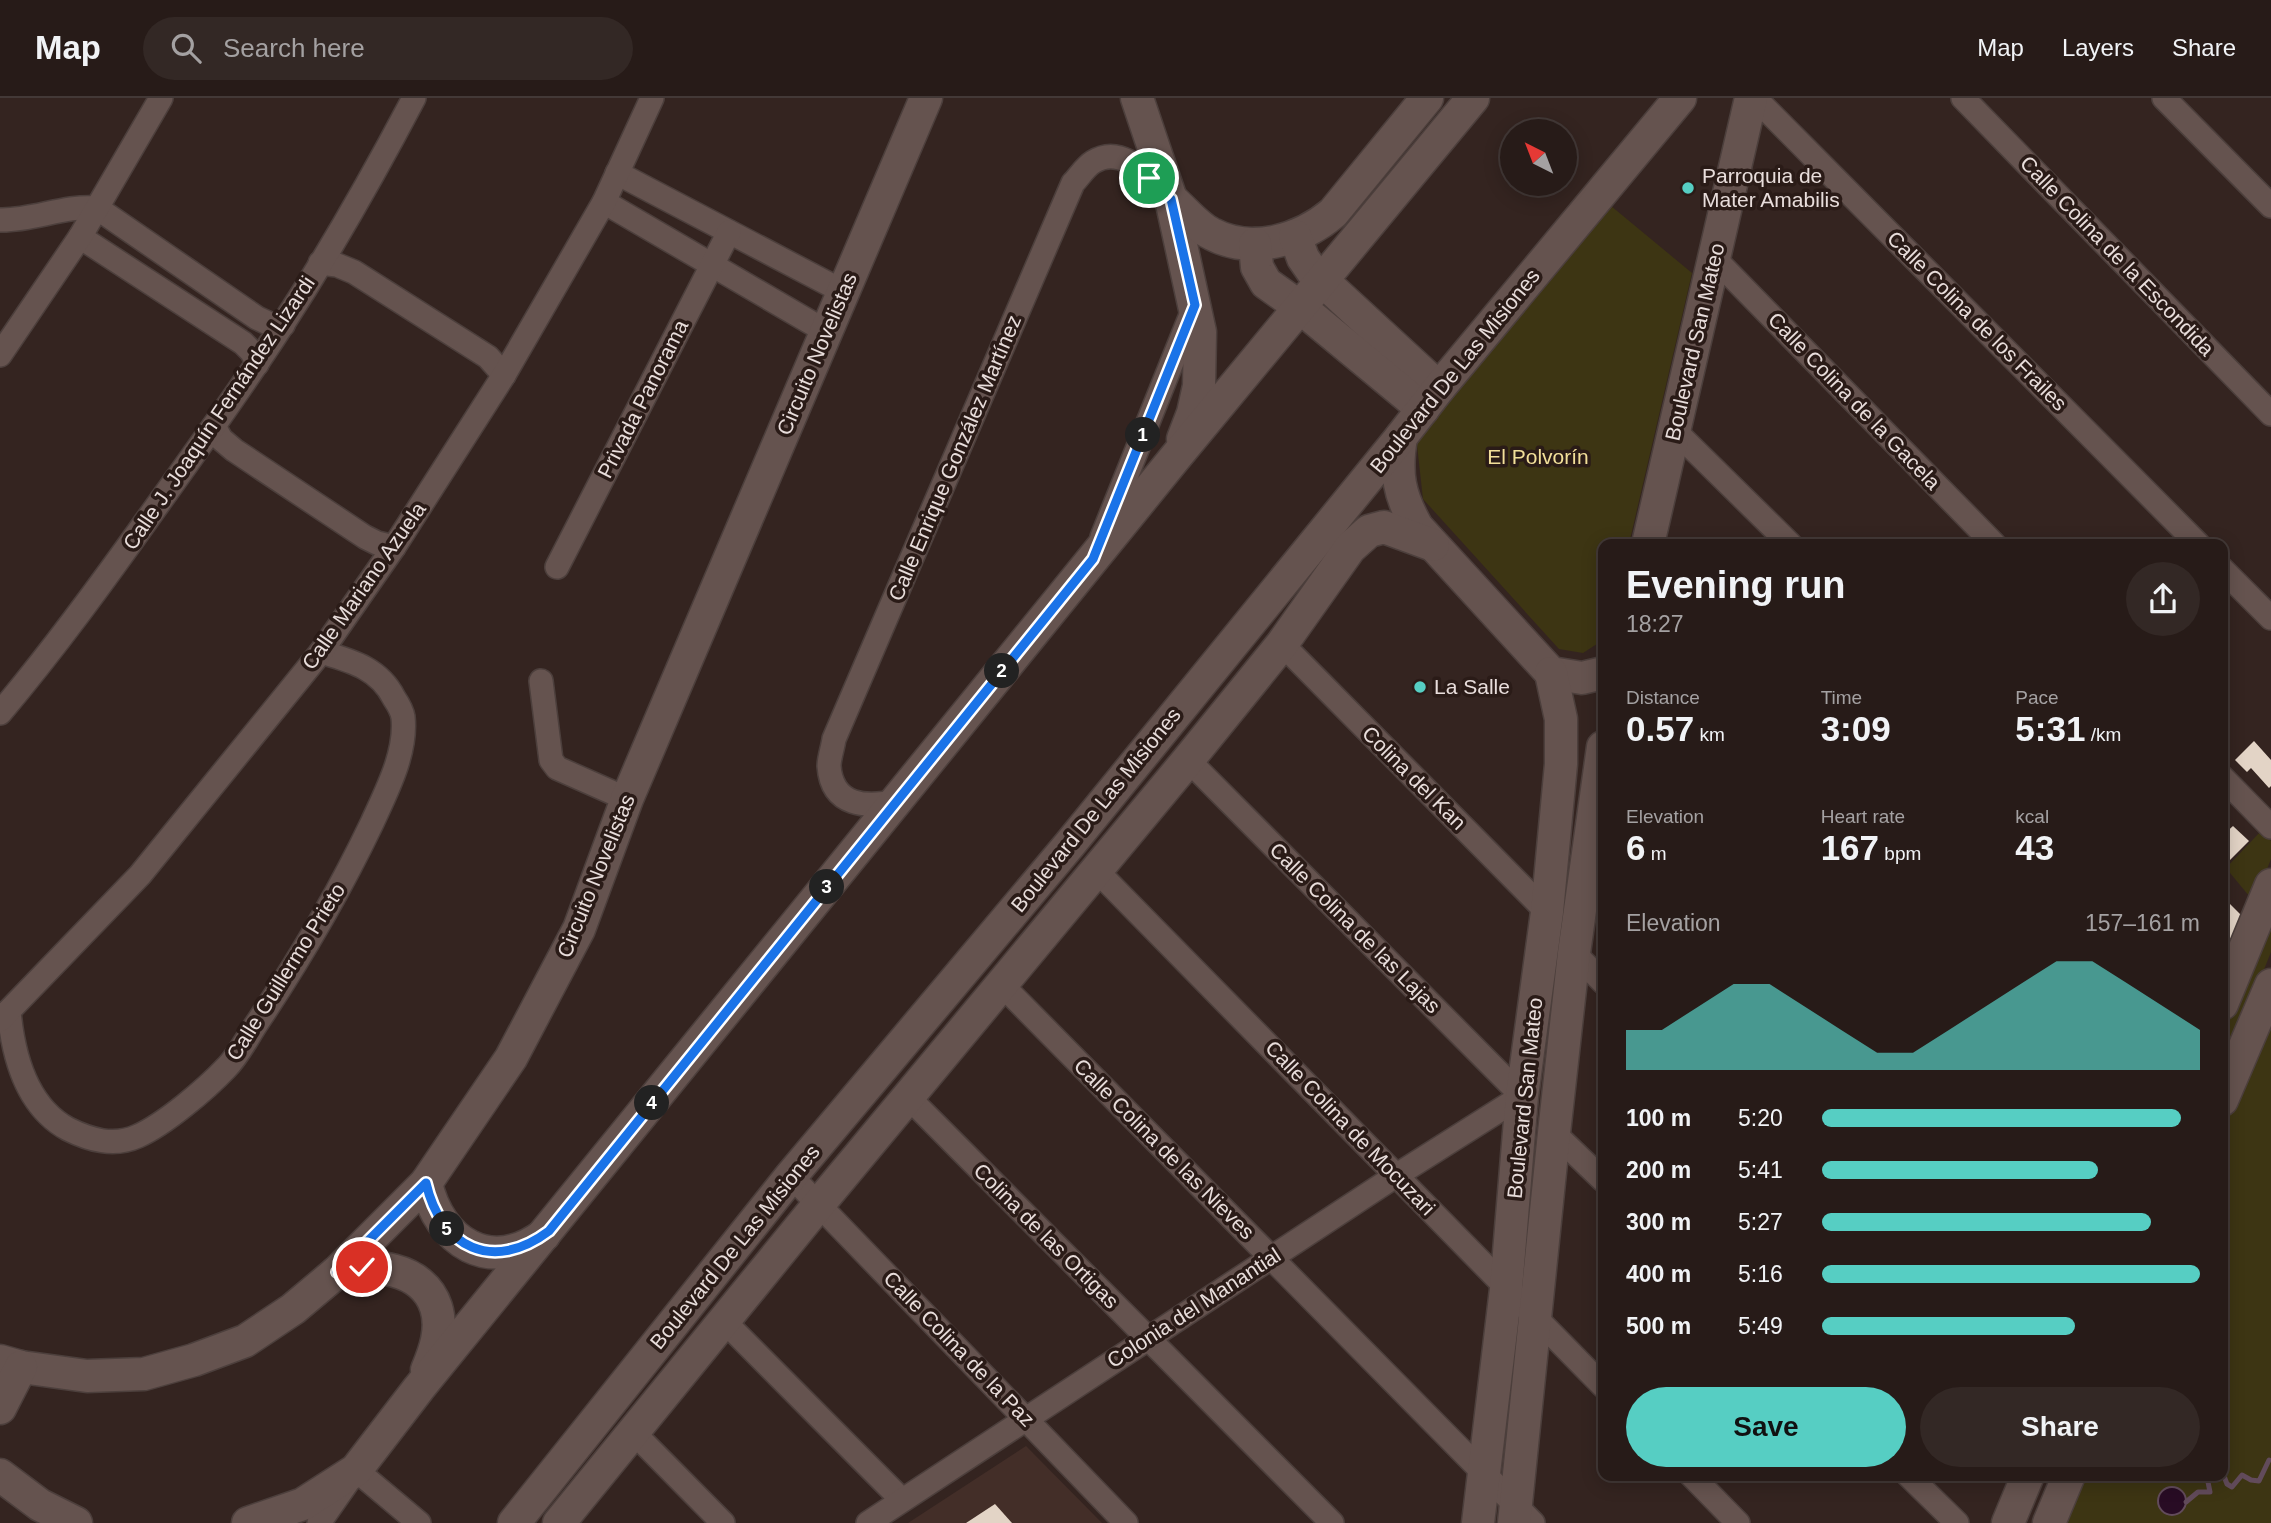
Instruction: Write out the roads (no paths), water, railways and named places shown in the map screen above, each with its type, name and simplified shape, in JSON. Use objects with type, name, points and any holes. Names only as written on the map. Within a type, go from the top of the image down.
[{"type":"main road","name":"Circuito Novelistas","points":[[11,1364],[87,1376],[144,1374],[194,1360],[245,1341],[293,1309],[337,1272],[426,1183],[511,1058],[579,929],[627,799],[926,98]]},
{"type":"main road","points":[[1137,98],[1171,199],[1200,332],[1199,386],[1194,413],[1174,459]]},
{"type":"main road","points":[[1171,199],[1210,234],[1236,244],[1274,242],[1295,236],[1315,228],[1333,213],[1427,98]]},
{"type":"main road","points":[[248,1523],[303,1504],[356,1470],[419,1388],[1174,459],[1473,98]]},
{"type":"main road","name":"Boulevard De Las Misiones","points":[[514,1523],[791,1176],[1070,844],[1431,398],[1680,98]]},
{"type":"main road","name":"Boulevard San Mateo","points":[[1649,539],[1753,98]]},
{"type":"main road","points":[[1295,236],[1303,258],[1431,398]]},
{"type":"main road","points":[[1255,244],[1257,267],[1266,283],[1431,398]]},
{"type":"main road","points":[[1401,437],[1397,460],[1399,484],[1405,507],[1417,527],[1551,673],[1582,678],[1598,674]]},
{"type":"main road","name":"Boulevard De Las Misiones","points":[[559,1523],[819,1204],[1188,760],[1282,644],[1350,548],[1369,531],[1384,527],[1433,545]]},
{"type":"main road","name":"Boulevard San Mateo","points":[[1478,1523],[1506,1289],[1522,1096],[1547,912],[1561,764],[1561,719],[1551,673]]},
{"type":"main road","name":"Boulevard San Mateo","points":[[1521,1517],[1535,1317],[1554,1133],[1574,953],[1598,788]]},
{"type":"main road","points":[[2228,982],[2271,885]]},
{"type":"main road","points":[[2228,1086],[2271,985]]},
{"type":"main road","points":[[426,1183],[430,1200],[443,1224],[465,1245],[488,1251],[513,1250],[549,1231]]},
{"type":"main road","points":[[337,1272],[362,1267],[386,1269],[410,1278],[429,1294],[436,1308],[438,1335],[419,1388]]},
{"type":"main road","points":[[0,1408],[11,1364]]},
{"type":"main road","points":[[0,1475],[40,1505],[76,1523]]},
{"type":"main road","points":[[2008,1523],[2026,1481]]},
{"type":"main road","points":[[2049,1523],[2066,1481]]},
{"type":"street","points":[[0,355],[80,237],[161,98]]},
{"type":"street","name":"Calle J. Joaquín Fernández Lizardi","points":[[0,713],[34,673],[257,364],[320,263],[414,98]]},
{"type":"street","name":"Calle Mariano Azuela","points":[[4,1015],[140,874],[321,652],[394,547],[504,375],[604,202],[652,98]]},
{"type":"street","name":"Calle Colina de los Frailes","points":[[1753,98],[2193,539]]},
{"type":"street","name":"Calle Colina de la Escondida","points":[[1963,98],[2271,414]]},
{"type":"street","points":[[2165,98],[2271,206]]},
{"type":"street","name":"Calle Enrique González Martínez","points":[[897,801],[876,806],[860,805],[843,796],[834,784],[829,766],[834,739],[1073,183],[1093,162],[1115,156],[1135,164],[1171,199]]},
{"type":"street","points":[[617,173],[844,292]]},
{"type":"street","points":[[604,202],[827,332]]},
{"type":"street","points":[[0,220],[14,220],[80,206],[97,208],[257,318],[270,324],[283,325]]},
{"type":"street","name":"Privada Panorama","points":[[557,567],[729,232]]},
{"type":"street","points":[[80,237],[243,343],[252,352],[257,364]]},
{"type":"street","name":"Calle Colina de la Gacela","points":[[1714,258],[1989,539]]},
{"type":"street","points":[[320,263],[337,265],[354,272],[488,357],[504,375]]},
{"type":"street","points":[[1093,559],[1195,305]]},
{"type":"street","points":[[214,426],[221,439],[245,457],[365,537],[394,547]]},
{"type":"street","points":[[1674,430],[1785,539]]},
{"type":"street","points":[[2228,575],[2271,618]]},
{"type":"street","name":"Colina del Kan","points":[[1282,644],[1547,912]]},
{"type":"street","name":"Calle Guillermo Prieto","points":[[4,1015],[18,1065],[34,1096],[56,1122],[83,1136],[107,1143],[138,1137],[175,1113],[227,1067],[291,973],[348,873],[390,784],[402,739],[403,715],[380,678],[360,664],[321,652]]},
{"type":"street","points":[[541,681],[551,760],[568,775],[627,799]]},
{"type":"street","points":[[1561,764],[1570,755],[1578,753],[1598,759]]},
{"type":"street","name":"Calle Colina de las Lajas","points":[[1188,760],[1522,1096]]},
{"type":"street","points":[[2228,783],[2271,827]]},
{"type":"street","name":"Calle Colina de Mocuzari","points":[[1097,871],[1598,1381]]},
{"type":"street","points":[[1574,953],[1598,977]]},
{"type":"street","name":"Calle Colina de las Nieves","points":[[1002,985],[1483,1471],[1521,1517]]},
{"type":"street","name":"Colonia del Manantial","points":[[868,1523],[1026,1417],[1522,1096]]},
{"type":"street","name":"Colina de las Ortigas","points":[[908,1097],[1332,1523]]},
{"type":"street","points":[[1554,1133],[1598,1175]]},
{"type":"street","name":"Calle Colina de la Paz","points":[[791,1176],[1126,1523]]},
{"type":"street","points":[[724,1321],[902,1500]]},
{"type":"street","points":[[633,1432],[723,1523]]},
{"type":"street","points":[[319,1523],[356,1470],[419,1523]]},
{"type":"street","points":[[1697,1481],[1738,1523]]},
{"type":"street","points":[[1914,1481],[1957,1523]]},
{"type":"waterway","points":[[2226,1481],[2232,1487],[2242,1475],[2259,1481],[2269,1460]]},
{"type":"waterway","points":[[2186,1502],[2198,1492],[2210,1492],[2208,1481]]},
{"type":"place","name":"Parroquia de Mater Amabilis","points":[[1688,188]]},
{"type":"place","name":"La Salle","points":[[1420,687]]},
{"type":"park label","name":"El Polvorín","points":[[1538,457]]}]
